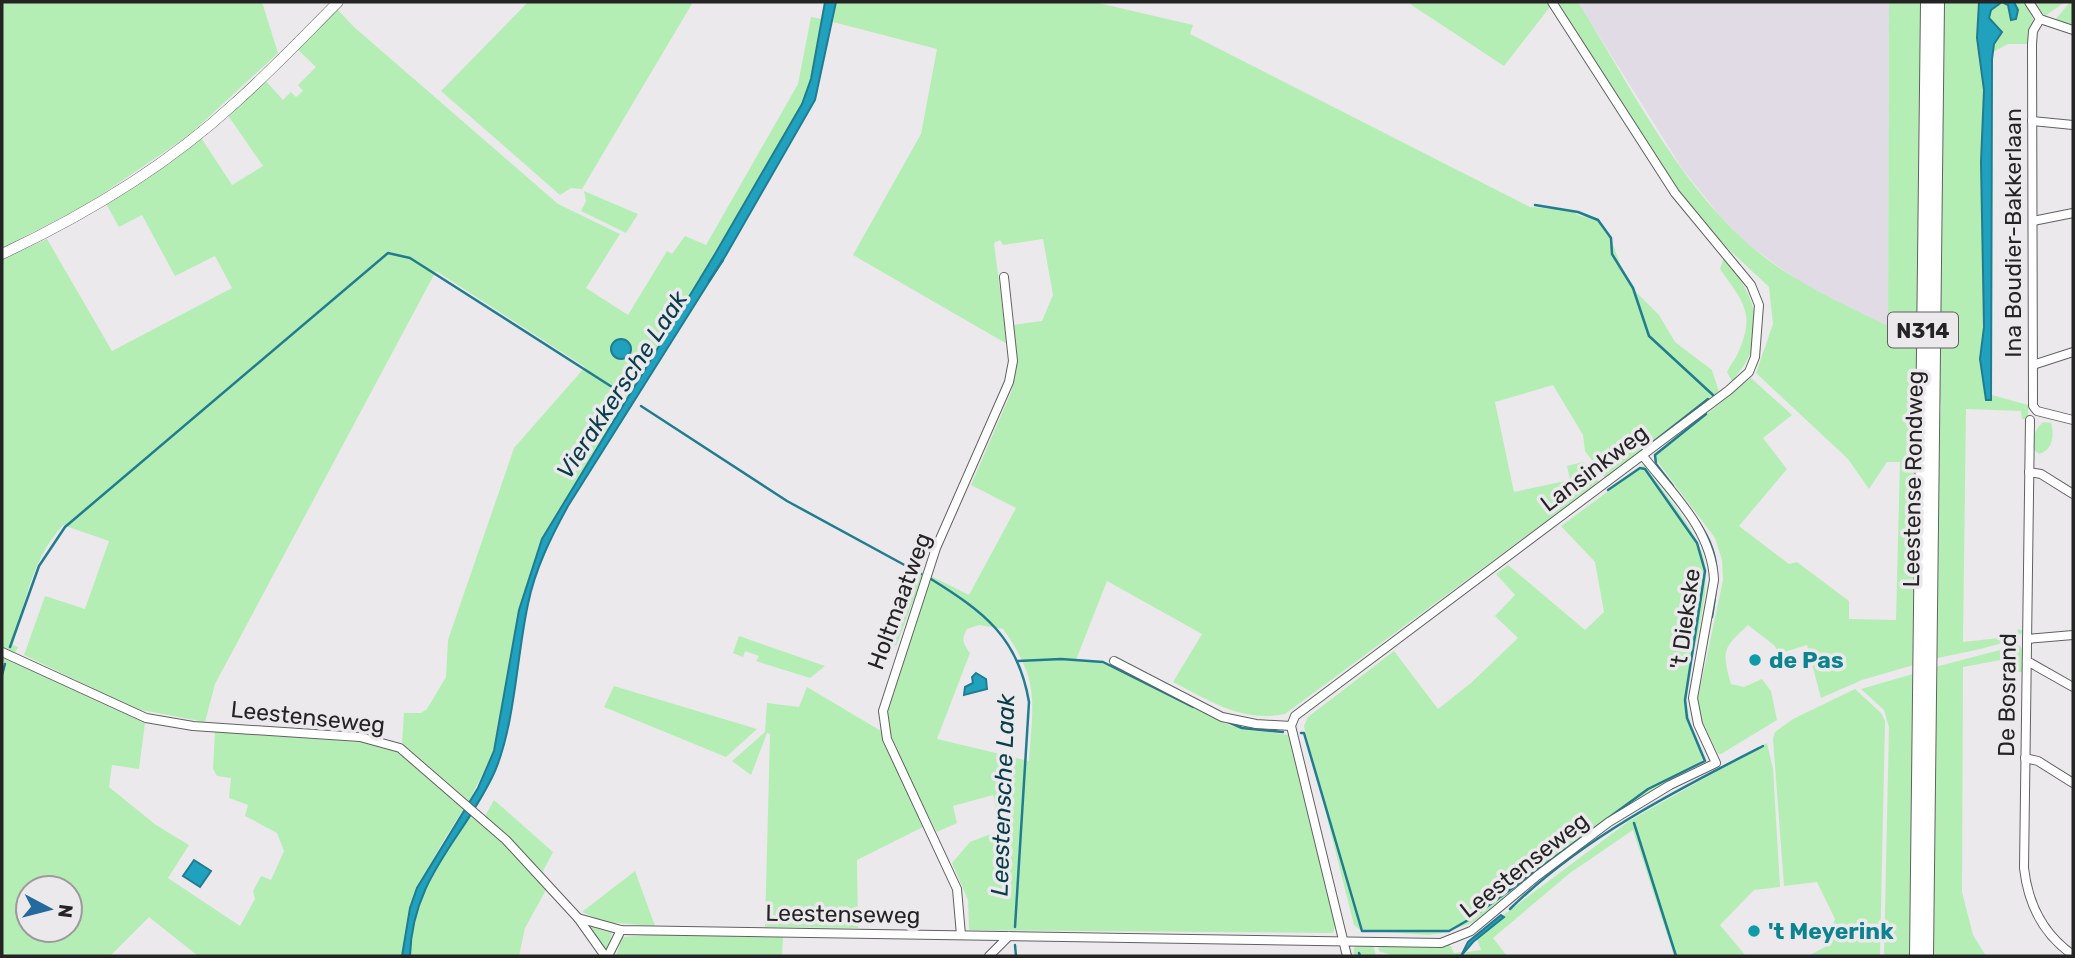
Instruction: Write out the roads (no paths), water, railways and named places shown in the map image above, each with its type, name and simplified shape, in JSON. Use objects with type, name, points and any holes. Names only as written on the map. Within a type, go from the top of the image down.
[{"type":"main road","name":"Leestense Rondweg","points":[[1927,2],[1927,956]]},
{"type":"main road","name":"Leestense Rondweg","points":[[1926,658],[1938,2]]},
{"type":"main road","name":"Leestense Rondweg","points":[[1916,956],[1926,674]]},
{"type":"street","points":[[2,254],[101,201],[166,159],[234,104],[338,2]]},
{"type":"street","name":"Lansinkweg","points":[[1291,726],[1303,708],[1643,456],[1749,372],[1757,344],[1759,305],[1746,276],[1675,193],[1552,2]]},
{"type":"street","points":[[2029,2],[2040,19],[2073,30]]},
{"type":"street","name":"Ina Boudier-Bakkerlaan","points":[[2040,19],[2034,27],[2032,44],[2034,409],[2073,420]]},
{"type":"street","points":[[2032,121],[2073,125]]},
{"type":"street","points":[[2033,220],[2073,214]]},
{"type":"street","name":"Holtmaatweg","points":[[961,935],[957,889],[887,739],[883,711],[936,548],[1009,382],[1013,361],[1004,276]]},
{"type":"street","points":[[2033,365],[2073,352]]},
{"type":"street","name":"De Bosrand","points":[[2030,420],[2024,861],[2027,889],[2040,921],[2072,955]]},
{"type":"street","name":"'t Diekske","points":[[1643,456],[1699,528],[1713,561],[1714,580],[1693,698],[1698,724],[1716,763]]},
{"type":"street","points":[[2029,472],[2041,474],[2073,494]]},
{"type":"street","points":[[2027,639],[2073,635]]},
{"type":"street","name":"Leestenseweg","points":[[2,652],[146,718],[192,726],[360,737],[400,748],[506,839],[578,918],[621,930],[1343,940],[1428,944],[1465,936],[1537,876],[1609,822],[1670,785],[1716,763]]},
{"type":"street","points":[[2027,661],[2038,664],[2073,687]]},
{"type":"street","points":[[1114,662],[1223,717],[1256,724],[1291,726],[1347,956]]},
{"type":"street","points":[[2025,758],[2038,761],[2073,783]]},
{"type":"street","points":[[578,918],[607,956],[621,930]]},
{"type":"street","points":[[989,956],[1009,936]]},
{"type":"water","points":[[825,2],[836,2],[815,100],[726,255],[568,506],[544,554],[528,604],[502,752],[483,795],[430,880],[413,928],[410,956],[402,956],[410,908],[417,888],[478,788],[494,751],[519,610],[542,539],[715,254],[802,104],[811,79]]},
{"type":"water","points":[[1979,2],[2002,2],[1991,10],[1989,18],[2002,32],[1994,44],[1992,59],[1991,400],[1986,400],[1980,359],[1984,327],[1981,162],[1984,90],[1977,38]]},
{"type":"water","points":[[2002,2],[2014,2],[2018,10],[2016,19],[2011,20],[2008,5]]},
{"type":"water","points":[[617,339],[625,339],[631,349],[625,359],[617,359],[611,353],[611,345]]},
{"type":"water","points":[[976,673],[986,679],[987,689],[964,695],[965,687],[973,683],[972,677]]},
{"type":"water","points":[[194,860],[211,871],[200,887],[183,876]]},
{"type":"water","points":[[1501,915],[1504,917],[1473,942],[1461,956],[1468,942]]},
{"type":"waterway","points":[[1535,205],[1578,212],[1598,220],[1611,238],[1612,254],[1633,288],[1649,336],[1713,395]]},
{"type":"waterway","points":[[10,647],[39,566],[65,527],[388,253],[410,258],[623,394]]},
{"type":"waterway","name":"Vierakkersche Laak","points":[[709,281],[723,260]]},
{"type":"waterway","points":[[1633,458],[1708,399]]},
{"type":"waterway","points":[[641,406],[787,501],[921,574]]},
{"type":"waterway","points":[[1673,486],[1656,464],[1655,455],[1706,414]]},
{"type":"waterway","points":[[1301,733],[1304,733],[1362,931],[1449,931],[1470,919],[1648,789],[1705,761],[1687,718],[1685,700],[1705,571],[1697,543],[1645,469],[1640,468],[1608,490]]},
{"type":"waterway","points":[[1695,517],[1710,541],[1716,564],[1712,617]]},
{"type":"waterway","name":"Leestensche Laak","points":[[931,579],[967,603],[996,628],[1007,643],[1024,679],[1029,702],[1015,927]]},
{"type":"waterway","points":[[1018,661],[1061,659],[1103,662],[1193,707]]},
{"type":"waterway","points":[[2,675],[5,664]]},
{"type":"waterway","points":[[1228,722],[1242,728],[1283,732]]},
{"type":"waterway","points":[[1510,909],[1538,883],[1598,838],[1696,780],[1763,746]]},
{"type":"waterway","points":[[1634,823],[1676,956]]},
{"type":"waterway","name":"Leestensche Laak","points":[[1015,945],[1016,956]]},
{"type":"place","name":"de Pas","points":[[1755,660]]},
{"type":"place","name":"'t Meyerink","points":[[1754,931]]}]
